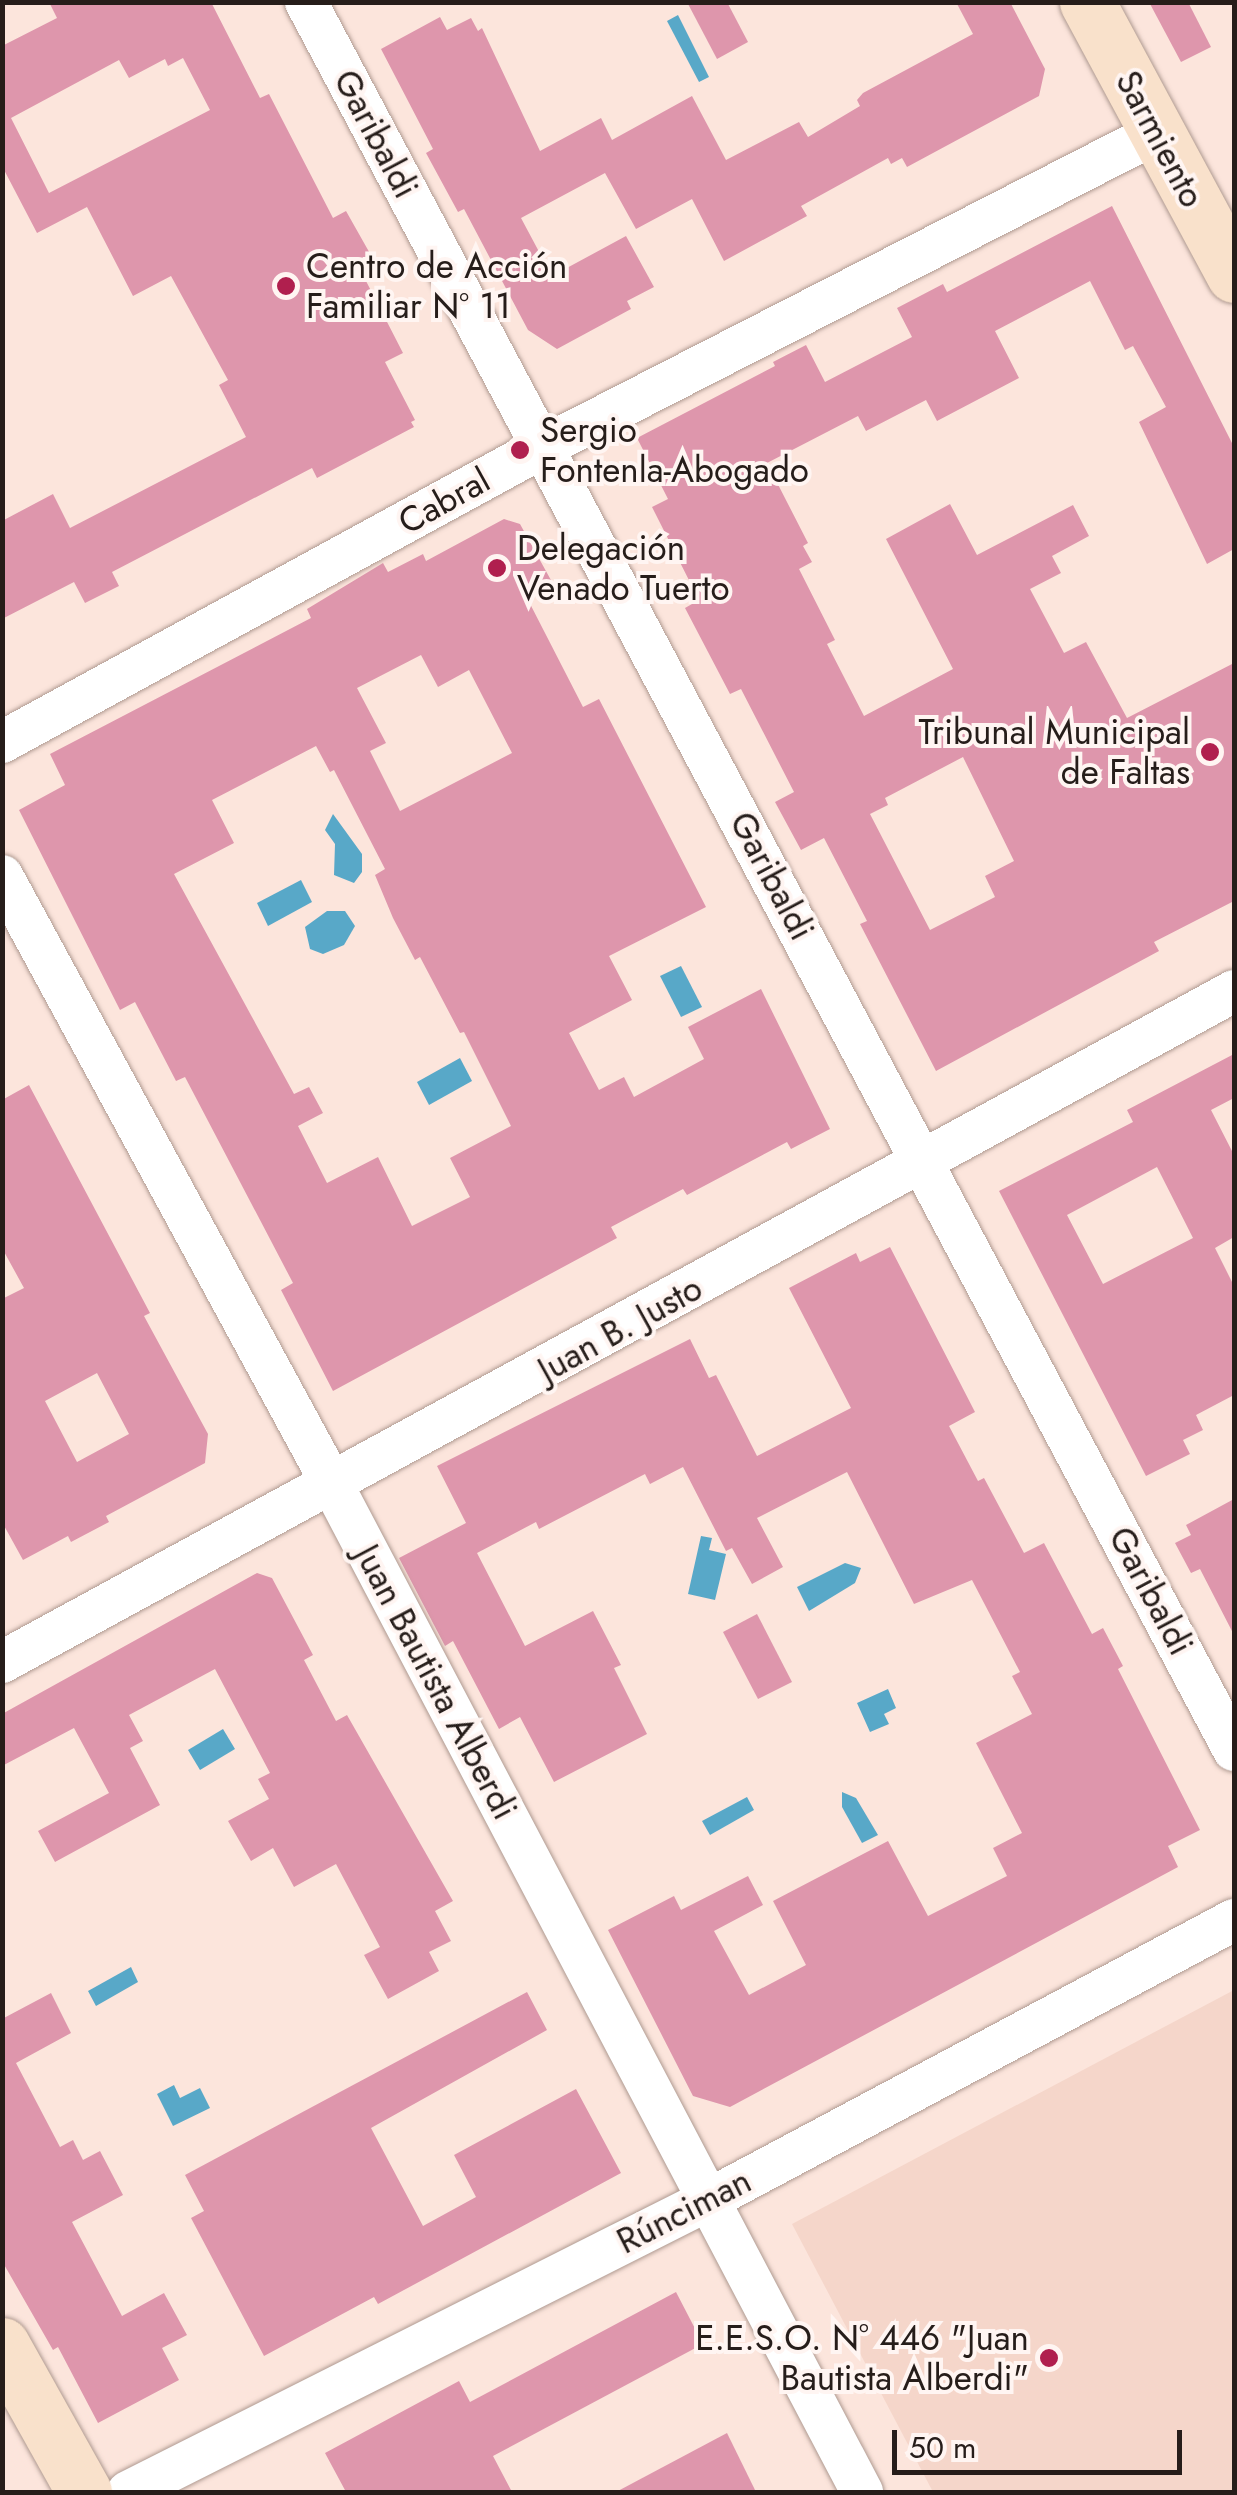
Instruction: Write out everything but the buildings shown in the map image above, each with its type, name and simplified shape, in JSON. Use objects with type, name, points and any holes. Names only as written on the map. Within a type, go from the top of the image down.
[{"type":"street","name":"Garibaldi","points":[[306,2],[1234,1750]]},
{"type":"street","name":"Sarmiento","points":[[1087,2],[1234,275]]},
{"type":"street","name":"Cabral","points":[[2,742],[544,446],[1156,133]]},
{"type":"street","name":"Juan Bautista Alberdi","points":[[2,876],[333,1486],[862,2492]]},
{"type":"street","name":"Juan B. Justo","points":[[2,1662],[333,1486],[1234,991]]},
{"type":"street","name":"Rúnciman","points":[[128,2492],[708,2200],[1234,1920]]},
{"type":"street","points":[[2,2345],[84,2492]]},
{"type":"shaded area","name":"E.E.S.O. N° 446 \"Juan Bautista Alberdi\"","points":[[1234,1990],[1234,2492],[933,2492],[792,2224]]},
{"type":"water","points":[[678,15],[709,77],[699,82],[667,21]]},
{"type":"water","points":[[333,814],[362,854],[362,872],[354,883],[334,875],[335,844],[325,830]]},
{"type":"water","points":[[301,880],[312,902],[268,926],[257,903]]},
{"type":"water","points":[[327,911],[345,911],[355,926],[344,945],[323,954],[310,949],[305,927]]},
{"type":"water","points":[[681,966],[702,1007],[681,1017],[660,976]]},
{"type":"water","points":[[460,1058],[472,1081],[429,1105],[417,1082]]},
{"type":"water","points":[[701,1536],[712,1538],[709,1550],[726,1554],[715,1600],[688,1594]]},
{"type":"water","points":[[845,1563],[861,1568],[855,1583],[809,1611],[797,1587]]},
{"type":"water","points":[[888,1689],[896,1708],[884,1714],[889,1724],[870,1732],[857,1703]]},
{"type":"water","points":[[223,1729],[235,1749],[200,1770],[188,1750]]},
{"type":"water","points":[[842,1792],[856,1798],[878,1835],[862,1843],[842,1807]]},
{"type":"water","points":[[747,1797],[754,1810],[710,1835],[702,1821]]},
{"type":"water","points":[[131,1967],[138,1982],[96,2006],[88,1991]]},
{"type":"water","points":[[174,2085],[180,2098],[200,2088],[210,2108],[173,2126],[157,2094]]},
{"type":"place","name":"Centro de Acción Familiar Nº 11","points":[[286,286]]},
{"type":"place","name":"Sergio Fontenla-Abogado","points":[[520,450]]},
{"type":"place","name":"Delegación Venado Tuerto","points":[[497,568]]},
{"type":"place","name":"Tribunal Municipal de Faltas","points":[[1210,752]]},
{"type":"place","name":"E.E.S.O. N° 446 \"Juan Bautista Alberdi\"","points":[[1049,2358]]}]
